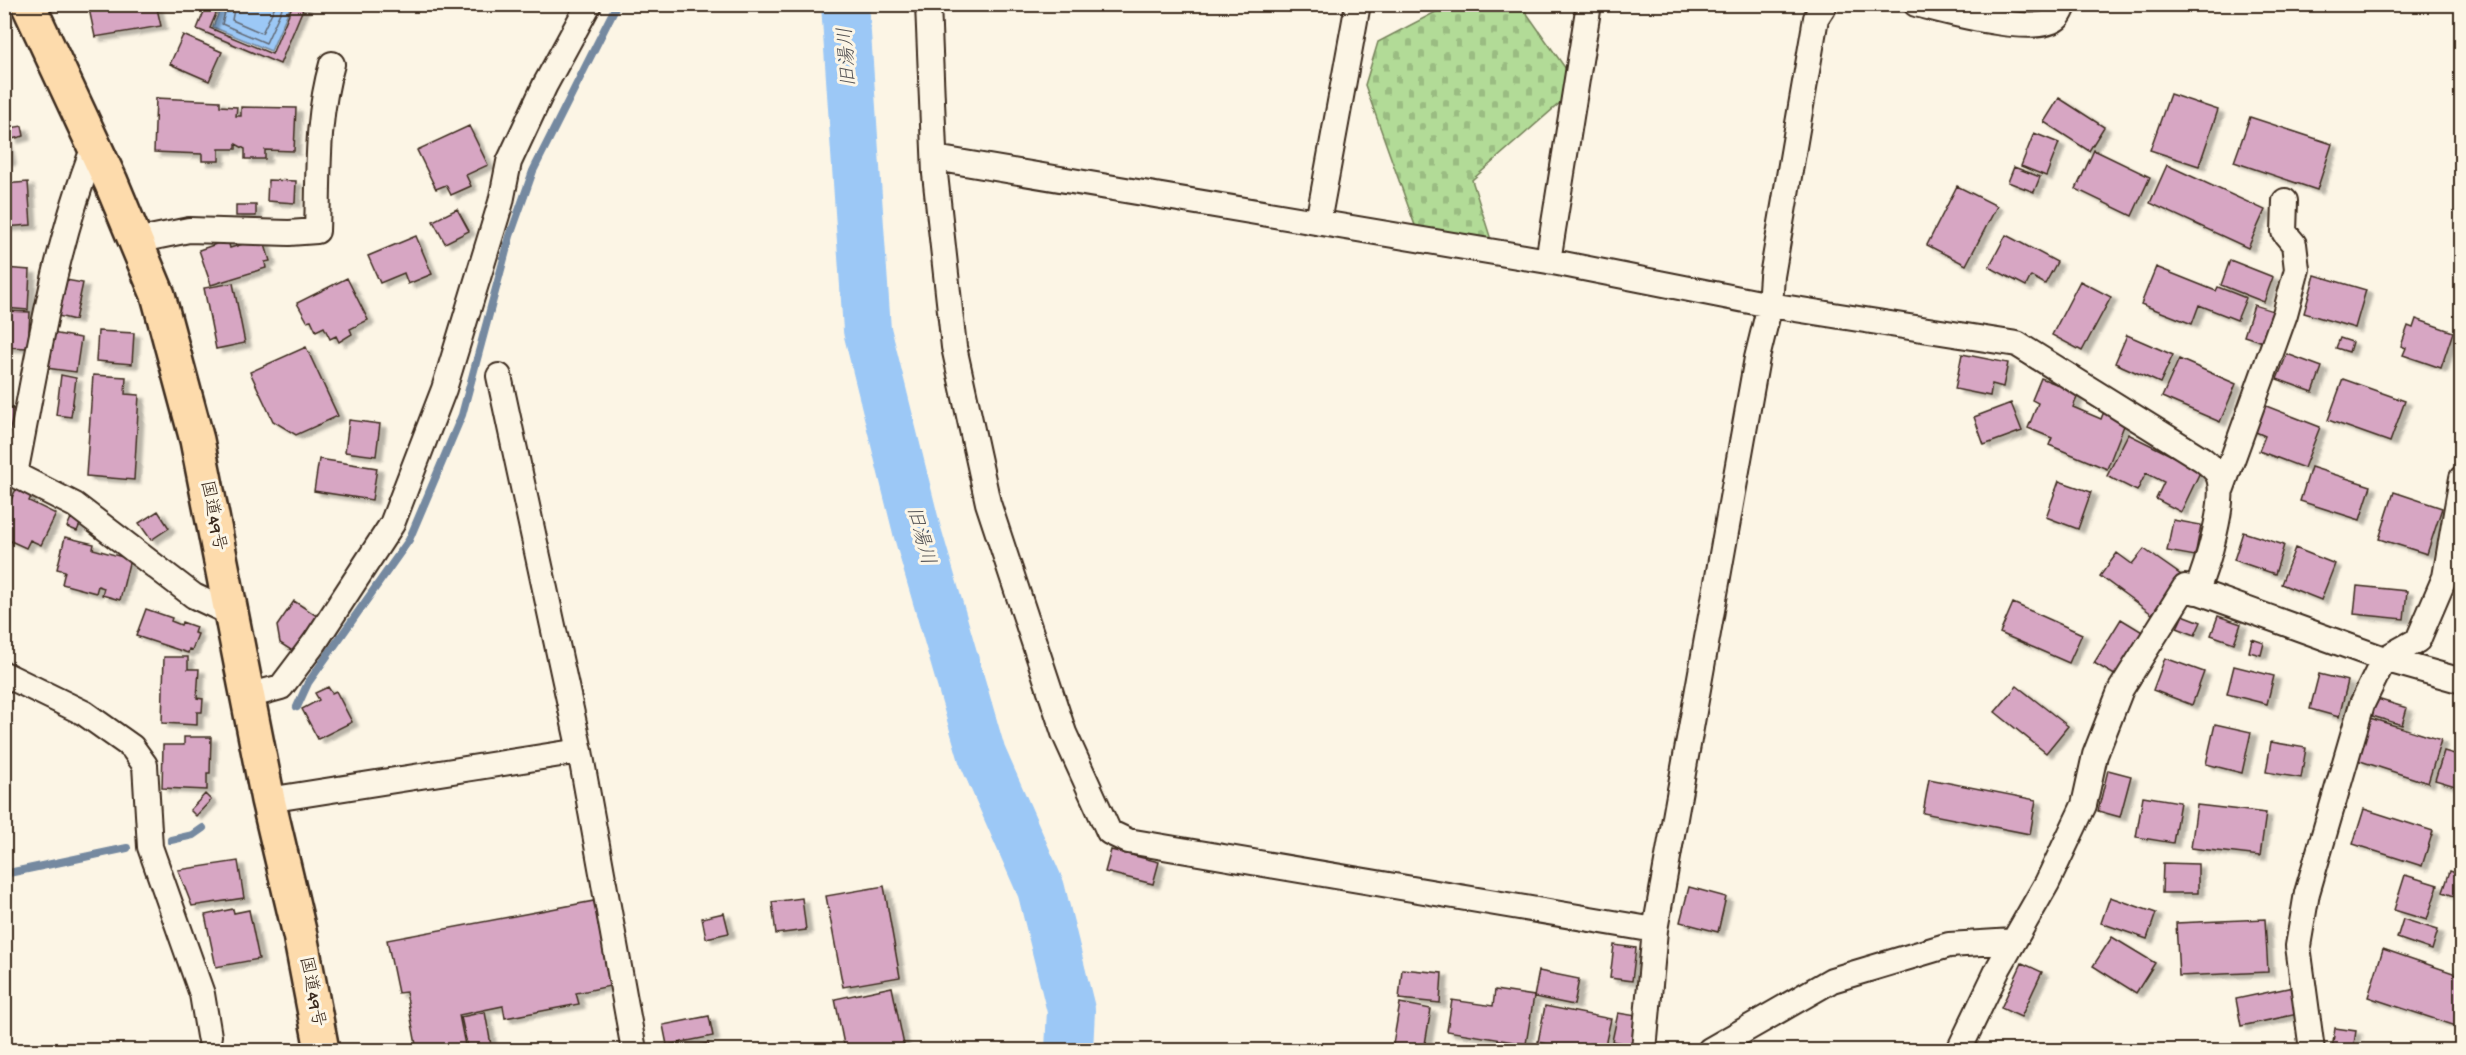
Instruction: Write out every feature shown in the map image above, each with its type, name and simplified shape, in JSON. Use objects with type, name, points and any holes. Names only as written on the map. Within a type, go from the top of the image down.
[{"type":"highway","name":"国道49号","points":[[28,4],[94,147],[158,295],[197,440],[268,800],[300,935],[322,1050]]},
{"type":"street","points":[[248,696],[281,687],[315,642],[392,524],[444,389],[501,202],[509,162],[545,85],[589,4]]},
{"type":"street","points":[[928,4],[935,158],[954,347],[988,502],[1064,733],[1109,832],[1128,841],[1655,930]]},
{"type":"street","points":[[1318,222],[1358,4]]},
{"type":"street","points":[[1548,261],[1589,4]]},
{"type":"street","points":[[1644,1050],[1655,930],[1757,358],[1770,305],[1772,276],[1816,18],[1826,4]]},
{"type":"street","points":[[1916,4],[2007,23],[2039,26],[2058,18],[2065,4]]},
{"type":"street","points":[[135,241],[189,230],[290,233],[317,231],[319,122],[323,94],[332,64]]},
{"type":"street","points":[[94,147],[77,190],[62,242],[10,471],[75,505],[194,596],[230,613]]},
{"type":"street","points":[[935,158],[1548,261],[1770,305],[2017,344],[2202,459],[2217,473],[2222,488]]},
{"type":"street","points":[[2196,592],[2209,561],[2222,488],[2284,314],[2297,268],[2294,244],[2284,232],[2285,201]]},
{"type":"street","points":[[499,376],[580,751],[634,1050]]},
{"type":"street","points":[[2312,1050],[2298,946],[2307,893],[2362,704],[2384,659],[2418,640],[2445,577],[2462,478]]},
{"type":"street","points":[[1959,1050],[2013,941],[2047,884],[2084,805],[2095,756],[2121,689],[2185,587],[2384,659],[2462,681]]},
{"type":"street","points":[[4,674],[84,713],[132,747],[145,765],[150,847],[202,994],[209,1036]]},
{"type":"street","points":[[268,800],[580,751]]},
{"type":"street","points":[[1710,1050],[1832,980],[1949,945],[2013,941]]},
{"type":"green space","points":[[1449,5],[1521,5],[1568,72],[1562,101],[1472,180],[1493,246],[1417,231],[1365,85],[1378,42]]},
{"type":"water","points":[[222,4],[291,5],[271,51],[213,27]]},
{"type":"building","points":[[88,4],[156,4],[161,26],[95,37]]},
{"type":"building","points":[[207,4],[220,4],[210,28],[272,54],[293,4],[305,4],[280,64],[197,29]]},
{"type":"building","points":[[183,35],[222,52],[209,81],[170,64]]},
{"type":"building","points":[[2170,94],[2218,110],[2199,166],[2150,150]]},
{"type":"building","points":[[156,98],[220,101],[220,106],[237,107],[236,116],[241,116],[241,107],[296,108],[294,151],[265,150],[265,159],[245,159],[245,149],[236,144],[236,149],[219,149],[219,161],[202,161],[202,154],[154,152]]},
{"type":"building","points":[[2059,98],[2104,127],[2089,151],[2044,122]]},
{"type":"building","points":[[2250,117],[2332,144],[2317,190],[2234,162]]},
{"type":"building","points":[[22,126],[24,136],[12,139],[10,128]]},
{"type":"building","points":[[469,126],[488,165],[466,175],[471,186],[451,195],[446,185],[436,189],[417,150]]},
{"type":"building","points":[[4,131],[10,161],[4,162]]},
{"type":"building","points":[[2034,133],[2059,143],[2046,176],[2021,166]]},
{"type":"building","points":[[2094,150],[2150,177],[2132,216],[2076,189]]},
{"type":"building","points":[[2167,165],[2265,210],[2248,248],[2150,203]]},
{"type":"building","points":[[2014,167],[2040,177],[2034,192],[2008,182]]},
{"type":"building","points":[[268,180],[296,181],[295,203],[267,201]]},
{"type":"building","points":[[28,182],[31,225],[4,227],[4,184]]},
{"type":"building","points":[[1957,186],[1997,206],[1966,265],[1927,245]]},
{"type":"building","points":[[236,205],[256,205],[256,216],[236,216]]},
{"type":"building","points":[[457,209],[469,231],[445,243],[433,221]]},
{"type":"building","points":[[2006,235],[2057,262],[2045,284],[2031,276],[2026,286],[1989,267]]},
{"type":"building","points":[[416,236],[432,274],[408,284],[404,273],[380,283],[368,256]]},
{"type":"building","points":[[263,238],[270,261],[265,262],[266,268],[211,285],[199,250],[228,240],[230,248]]},
{"type":"building","points":[[2230,260],[2273,277],[2264,302],[2221,285]]},
{"type":"building","points":[[2156,267],[2216,291],[2218,287],[2246,298],[2237,320],[2199,305],[2192,324],[2141,304]]},
{"type":"building","points":[[4,268],[30,270],[28,310],[4,308]]},
{"type":"building","points":[[2315,275],[2366,290],[2355,328],[2304,313]]},
{"type":"building","points":[[347,278],[368,320],[350,329],[352,334],[339,342],[336,336],[330,339],[324,327],[316,331],[311,320],[307,321],[297,303]]},
{"type":"building","points":[[66,280],[83,283],[75,320],[58,316]]},
{"type":"building","points":[[2080,281],[2111,297],[2082,351],[2052,335]]},
{"type":"building","points":[[233,283],[245,343],[216,349],[204,288]]},
{"type":"building","points":[[2254,305],[2273,311],[2263,342],[2244,336]]},
{"type":"building","points":[[4,311],[30,312],[28,348],[4,347]]},
{"type":"building","points":[[2416,319],[2453,332],[2441,368],[2403,355],[2406,348],[2401,346],[2408,326],[2413,328]]},
{"type":"building","points":[[98,331],[134,333],[132,364],[96,361]]},
{"type":"building","points":[[52,333],[81,338],[76,372],[46,368]]},
{"type":"building","points":[[2127,335],[2173,355],[2160,383],[2115,363]]},
{"type":"building","points":[[2340,338],[2352,342],[2349,352],[2336,348]]},
{"type":"building","points":[[306,347],[338,416],[296,435],[273,421],[250,372]]},
{"type":"building","points":[[1962,354],[2008,363],[2003,387],[1992,384],[1990,396],[1955,389]]},
{"type":"building","points":[[2287,354],[2322,367],[2313,392],[2277,379]]},
{"type":"building","points":[[2179,359],[2236,384],[2220,422],[2162,397]]},
{"type":"building","points":[[61,375],[76,378],[71,417],[56,415]]},
{"type":"building","points":[[93,375],[126,377],[125,394],[139,395],[134,480],[86,476]]},
{"type":"building","points":[[2041,378],[2079,393],[2073,407],[2101,419],[2105,409],[2127,418],[2107,469],[2049,445],[2052,438],[2028,428],[2038,403],[2032,400]]},
{"type":"building","points":[[2343,379],[2405,401],[2390,442],[2328,420]]},
{"type":"building","points":[[2011,403],[2022,431],[1984,445],[1974,417]]},
{"type":"building","points":[[2261,404],[2320,427],[2304,468],[2259,451],[2265,436],[2251,430]]},
{"type":"building","points":[[4,406],[20,411],[7,448],[4,447]]},
{"type":"building","points":[[349,420],[380,424],[376,456],[345,452]]},
{"type":"building","points":[[2128,434],[2201,470],[2181,512],[2156,499],[2164,482],[2146,473],[2137,491],[2107,476]]},
{"type":"building","points":[[319,459],[377,468],[372,500],[314,491]]},
{"type":"building","points":[[2311,467],[2371,486],[2360,520],[2300,501]]},
{"type":"building","points":[[2059,481],[2091,492],[2078,529],[2046,517]]},
{"type":"building","points":[[19,483],[34,490],[29,501],[56,514],[41,545],[30,540],[26,548],[4,538],[4,514]]},
{"type":"building","points":[[4,486],[10,489],[4,501]]},
{"type":"building","points":[[2394,492],[2442,508],[2427,554],[2379,539]]},
{"type":"building","points":[[158,511],[169,528],[151,540],[139,523]]},
{"type":"building","points":[[71,518],[81,522],[77,531],[67,527]]},
{"type":"building","points":[[2173,520],[2201,525],[2195,556],[2167,551]]},
{"type":"building","points":[[2243,532],[2284,545],[2275,574],[2234,560]]},
{"type":"building","points":[[65,537],[94,544],[93,549],[130,559],[120,600],[102,595],[104,588],[98,586],[96,593],[62,584],[65,571],[57,569]]},
{"type":"building","points":[[2295,548],[2335,564],[2321,600],[2281,584]]},
{"type":"building","points":[[2144,549],[2181,575],[2152,614],[2100,576],[2117,553],[2132,564]]},
{"type":"building","points":[[2357,586],[2407,591],[2404,619],[2354,614]]},
{"type":"building","points":[[294,601],[317,616],[294,652],[280,643],[277,626]]},
{"type":"building","points":[[2013,603],[2082,634],[2069,663],[2000,633]]},
{"type":"building","points":[[146,609],[172,618],[171,621],[181,625],[182,622],[196,627],[194,633],[198,634],[192,650],[189,649],[188,653],[136,636]]},
{"type":"building","points":[[2183,615],[2201,622],[2195,635],[2177,628]]},
{"type":"building","points":[[2218,616],[2241,624],[2234,643],[2211,635]]},
{"type":"building","points":[[2121,619],[2144,633],[2118,677],[2094,663]]},
{"type":"building","points":[[2252,639],[2264,643],[2261,655],[2249,652]]},
{"type":"building","points":[[164,657],[188,657],[188,669],[199,669],[197,698],[203,699],[202,712],[197,712],[197,725],[162,723]]},
{"type":"building","points":[[2165,658],[2204,672],[2192,705],[2153,690]]},
{"type":"building","points":[[2234,666],[2274,676],[2267,704],[2227,694]]},
{"type":"building","points":[[2319,674],[2348,681],[2339,717],[2310,709]]},
{"type":"building","points":[[2017,686],[2068,726],[2046,753],[1995,712]]},
{"type":"building","points":[[328,687],[332,693],[336,691],[352,722],[318,739],[302,709],[319,700],[315,693]]},
{"type":"building","points":[[2374,698],[2407,708],[2402,725],[2369,715]]},
{"type":"building","points":[[2370,718],[2441,740],[2428,783],[2357,760]]},
{"type":"building","points":[[2215,724],[2251,732],[2242,773],[2206,764]]},
{"type":"building","points":[[184,737],[211,737],[207,790],[162,788],[163,745],[184,745]]},
{"type":"building","points":[[2271,742],[2306,748],[2301,778],[2266,772]]},
{"type":"building","points":[[2444,751],[2462,756],[2462,788],[2435,780]]},
{"type":"building","points":[[2108,770],[2131,776],[2120,817],[2098,811]]},
{"type":"building","points":[[1929,779],[2036,800],[2030,834],[1923,813]]},
{"type":"building","points":[[205,794],[211,800],[196,816],[190,810]]},
{"type":"building","points":[[2143,796],[2180,802],[2173,843],[2136,837]]},
{"type":"building","points":[[2197,805],[2266,813],[2260,856],[2191,848]]},
{"type":"building","points":[[2364,809],[2433,831],[2422,866],[2353,844]]},
{"type":"building","points":[[1111,850],[1159,862],[1153,884],[1105,872]]},
{"type":"building","points":[[238,861],[244,898],[192,906],[178,870]]},
{"type":"building","points":[[2163,863],[2198,864],[2198,893],[2162,893]]},
{"type":"building","points":[[2450,871],[2462,875],[2462,899],[2443,892]]},
{"type":"building","points":[[2405,875],[2438,885],[2427,920],[2394,910]]},
{"type":"building","points":[[884,886],[900,977],[843,987],[826,896]]},
{"type":"building","points":[[1689,887],[1726,897],[1718,932],[1680,922]]},
{"type":"building","points":[[2110,897],[2156,913],[2147,939],[2101,923]]},
{"type":"building","points":[[802,898],[806,930],[776,934],[772,902]]},
{"type":"building","points":[[594,901],[610,986],[576,993],[579,1004],[505,1018],[503,1006],[459,1015],[466,1050],[417,1050],[406,992],[398,993],[387,940]]},
{"type":"building","points":[[233,909],[234,913],[249,910],[259,959],[216,967],[205,915]]},
{"type":"building","points":[[724,913],[729,933],[706,938],[702,918]]},
{"type":"building","points":[[2265,919],[2268,972],[2179,976],[2176,923]]},
{"type":"building","points":[[2403,919],[2438,930],[2432,950],[2397,938]]},
{"type":"building","points":[[2112,937],[2155,963],[2136,993],[2093,966]]},
{"type":"building","points":[[1614,945],[1636,948],[1632,981],[1610,978]]},
{"type":"building","points":[[2383,949],[2462,976],[2462,1028],[2368,997]]},
{"type":"building","points":[[2022,963],[2042,972],[2021,1017],[2001,1008]]},
{"type":"building","points":[[1402,969],[1442,973],[1440,1003],[1399,999]]},
{"type":"building","points":[[1539,971],[1579,979],[1574,1005],[1534,997]]},
{"type":"building","points":[[892,987],[905,1050],[845,1050],[835,999]]},
{"type":"building","points":[[2293,987],[2298,1014],[2241,1026],[2236,999]]},
{"type":"building","points":[[1495,990],[1534,996],[1526,1044],[1447,1031],[1452,1000],[1493,1006]]},
{"type":"building","points":[[1400,1003],[1431,1009],[1424,1050],[1392,1050]]},
{"type":"building","points":[[1545,1006],[1611,1019],[1604,1050],[1577,1050],[1538,1042]]},
{"type":"building","points":[[485,1012],[491,1045],[468,1049],[461,1017]]},
{"type":"building","points":[[1618,1013],[1637,1016],[1632,1045],[1612,1041]]},
{"type":"building","points":[[709,1016],[713,1036],[667,1045],[663,1025]]},
{"type":"building","points":[[2335,1028],[2356,1031],[2353,1050],[2332,1050]]},
{"type":"building","points":[[708,1043],[710,1050],[674,1050]]},
{"type":"waterway","points":[[297,707],[308,683],[409,540],[462,415],[510,236],[533,171],[617,4]]},
{"type":"waterway","name":"旧湯川","points":[[845,4],[867,330],[917,531],[982,755],[1041,889],[1071,1010],[1069,1050]]},
{"type":"waterway","points":[[171,840],[193,835],[203,828]]},
{"type":"waterway","points":[[4,874],[127,848]]}]
